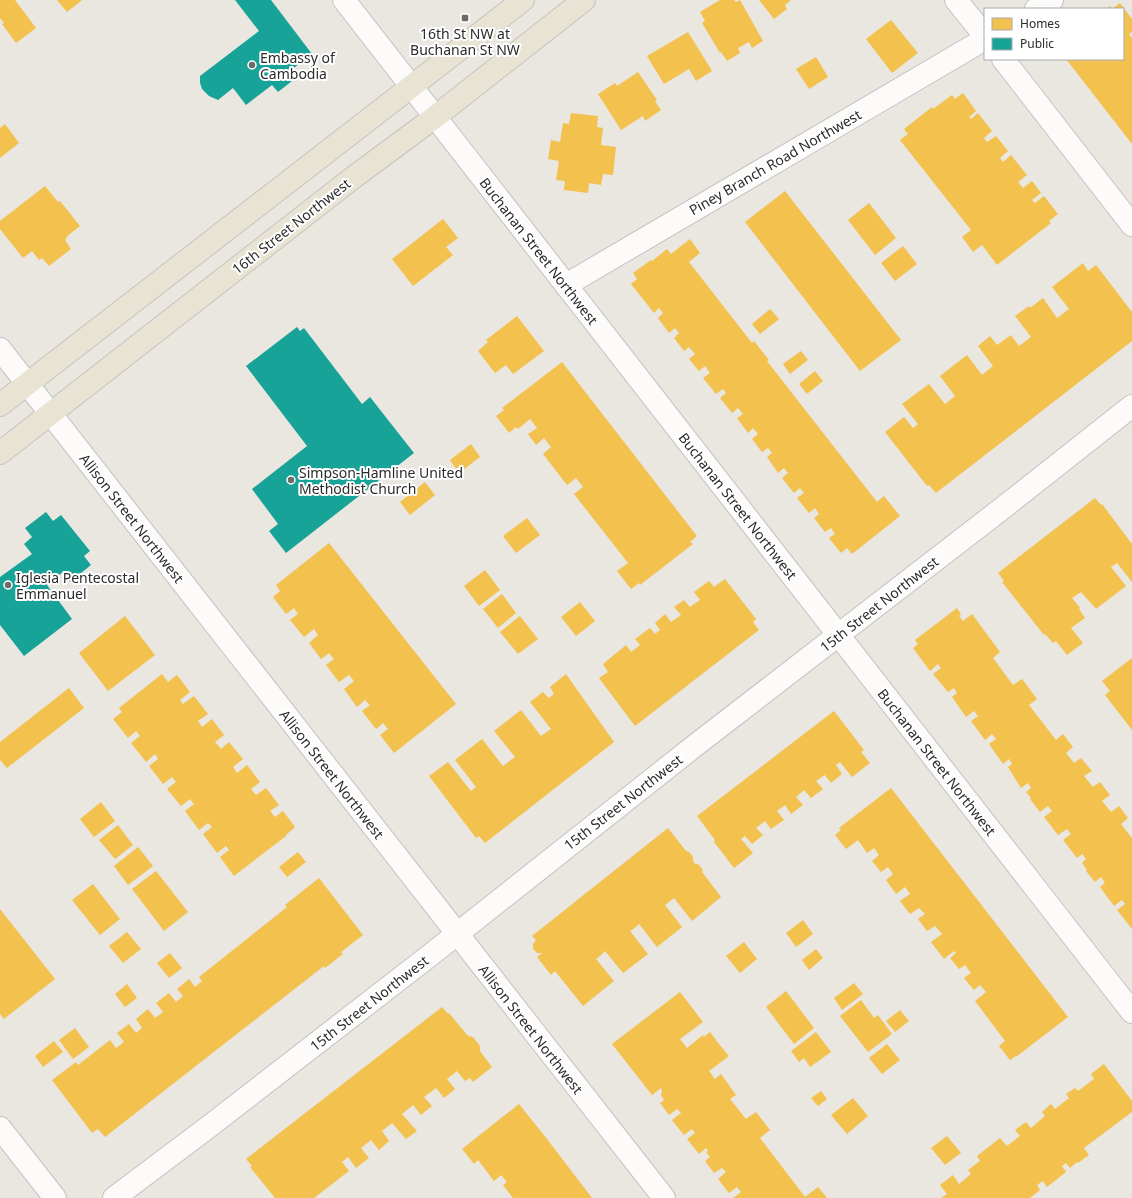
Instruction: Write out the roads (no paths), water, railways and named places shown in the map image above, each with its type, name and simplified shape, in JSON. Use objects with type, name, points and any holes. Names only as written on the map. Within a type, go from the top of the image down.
[{"type":"main road","points":[[0,405],[523,0]]},
{"type":"main road","name":"16th Street Northwest","points":[[0,453],[584,0]]},
{"type":"street","name":"Buchanan Street Northwest","points":[[344,0],[1132,1012]]},
{"type":"street","points":[[956,0],[984,37]]},
{"type":"street","points":[[1038,8],[1052,0]]},
{"type":"street","name":"Piney Branch Road Northwest","points":[[566,285],[984,39]]},
{"type":"street","points":[[1004,60],[1132,225]]},
{"type":"street","name":"Allison Street Northwest","points":[[0,349],[664,1198]]},
{"type":"street","name":"15th Street Northwest","points":[[114,1198],[211,1125],[457,934],[697,744],[1132,406]]},
{"type":"street","points":[[0,1128],[55,1198]]},
{"type":"place","name":"16th St NW at Buchanan St NW","points":[[465,18]]},
{"type":"place","name":"Embassy of Cambodia","points":[[252,65]]},
{"type":"place","name":"Simpson-Hamline United Methodist Church","points":[[291,480]]},
{"type":"place","name":"Iglesia Pentecostal Emmanuel","points":[[8,585]]}]
